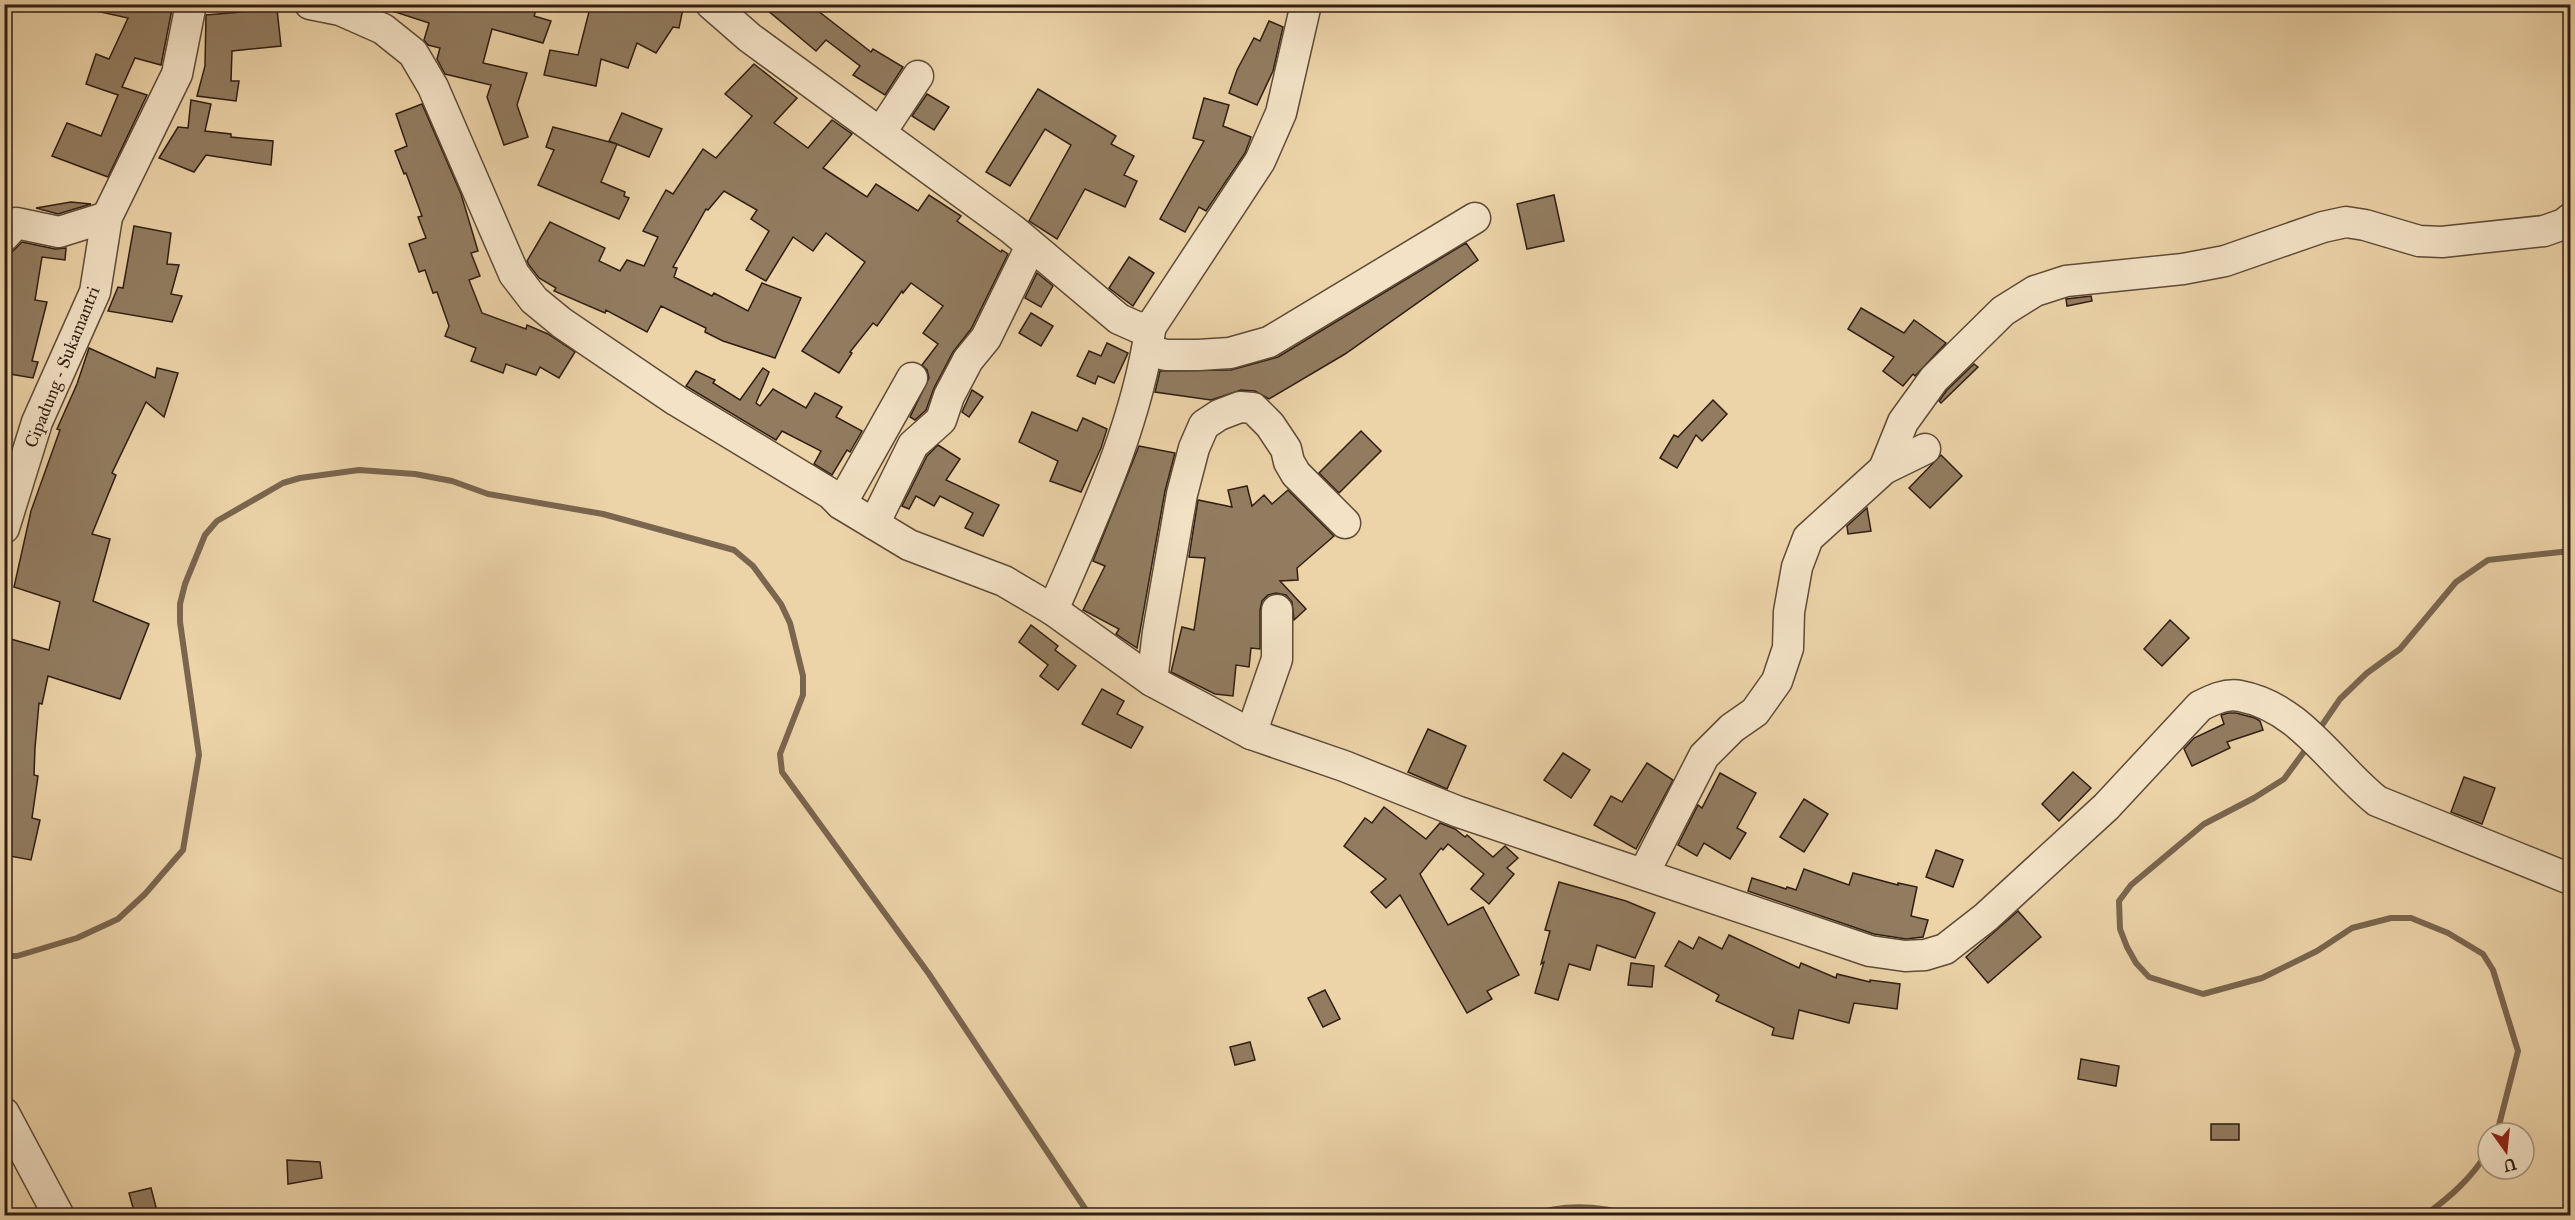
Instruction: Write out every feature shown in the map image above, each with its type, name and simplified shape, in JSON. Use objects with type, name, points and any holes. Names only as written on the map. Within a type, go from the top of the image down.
[{"type":"street","name":"Cipadung - Sukamantri","points":[[4,528],[37,422],[95,292],[107,217],[177,74],[191,4]]},
{"type":"street","points":[[310,4],[340,10],[383,29],[413,53],[433,87],[514,274],[534,300],[562,323],[678,401],[831,494],[841,504],[909,545],[1004,581],[1053,610],[1152,681],[1251,734],[1344,766],[1459,813],[1644,873],[1870,951],[1905,956],[1925,955],[1945,949],[1995,909],[2106,807],[2200,705],[2220,697],[2238,695],[2277,709],[2300,725],[2360,788],[2377,801],[2571,879]]},
{"type":"street","points":[[711,4],[750,38],[881,132],[1031,246],[1119,320],[1137,327],[1166,355],[1230,353],[1269,342],[1475,218]]},
{"type":"street","points":[[1053,610],[1098,507],[1126,434],[1149,339],[1260,161],[1281,113],[1306,4]]},
{"type":"street","points":[[881,132],[918,76]]},
{"type":"street","points":[[4,236],[16,223],[59,232],[107,217]]},
{"type":"street","points":[[1884,469],[1903,422],[1934,380],[2003,311],[2035,291],[2066,280],[2183,269],[2225,261],[2323,227],[2346,222],[2365,225],[2419,242],[2442,242],[2544,231],[2571,219]]},
{"type":"street","points":[[874,524],[913,445],[941,420],[949,396],[963,369],[986,338],[1031,246]]},
{"type":"street","points":[[841,504],[912,378]]},
{"type":"street","points":[[1152,681],[1158,632],[1182,494],[1194,448],[1203,425],[1240,407],[1253,408],[1270,425],[1286,449],[1289,462],[1296,474],[1345,523]]},
{"type":"street","points":[[1644,873],[1704,756],[1732,728],[1755,712],[1777,681],[1788,648],[1789,612],[1797,567],[1808,538],[1884,469],[1924,449]]},
{"type":"street","points":[[1251,734],[1277,659],[1277,610]]},
{"type":"street","points":[[4,1113],[59,1215]]},
{"type":"building","points":[[97,4],[173,4],[161,65],[135,58],[122,87],[147,95],[108,177],[52,156],[67,123],[101,136],[118,95],[86,84],[96,54],[109,59],[128,18],[96,11]]},
{"type":"building","points":[[383,4],[538,4],[534,16],[551,21],[543,43],[492,29],[483,63],[527,73],[517,105],[528,137],[504,145],[487,97],[491,85],[445,74],[437,59],[440,48],[428,45],[424,40],[429,23],[383,8]]},
{"type":"building","points":[[591,4],[684,4],[679,28],[673,27],[656,53],[637,43],[628,68],[601,59],[596,86],[544,75],[550,50],[578,55]]},
{"type":"building","points":[[760,4],[809,4],[871,52],[873,49],[903,67],[885,95],[853,75],[860,66],[826,40],[816,51]]},
{"type":"building","points":[[277,9],[281,46],[232,51],[231,81],[239,81],[236,101],[197,96],[205,66],[206,15]]},
{"type":"building","points":[[1269,21],[1283,27],[1273,71],[1257,105],[1229,93],[1237,70],[1254,38],[1260,41]]},
{"type":"building","points":[[754,64],[797,98],[774,123],[808,148],[832,120],[852,134],[823,168],[867,197],[876,184],[918,211],[929,195],[961,216],[957,221],[1001,252],[1002,250],[1008,254],[971,329],[953,352],[934,388],[926,410],[915,420],[910,417],[929,378],[927,370],[922,365],[938,344],[923,333],[943,306],[911,283],[903,293],[902,291],[877,326],[873,323],[850,352],[852,353],[839,373],[802,351],[865,262],[826,233],[813,251],[793,237],[766,281],[746,270],[769,231],[751,219],[757,210],[724,191],[708,210],[706,209],[673,267],[677,268],[674,277],[712,296],[714,293],[748,311],[762,283],[801,298],[775,358],[723,341],[705,332],[706,328],[661,306],[647,332],[606,310],[605,313],[554,291],[556,288],[539,278],[527,261],[550,222],[605,248],[599,261],[620,271],[627,260],[644,266],[658,237],[643,231],[666,190],[673,194],[703,149],[716,158],[752,116],[725,94]]},
{"type":"building","points":[[1038,89],[1116,136],[1111,144],[1134,156],[1124,175],[1137,181],[1125,207],[1085,189],[1057,239],[1029,221],[1071,145],[1045,129],[1010,186],[986,172]]},
{"type":"building","points":[[927,94],[949,107],[934,130],[912,116]]},
{"type":"building","points":[[1204,98],[1229,105],[1223,126],[1251,137],[1245,153],[1206,211],[1199,207],[1185,232],[1160,219],[1204,141],[1193,138]]},
{"type":"building","points":[[191,100],[211,104],[205,131],[231,134],[231,137],[273,141],[271,165],[206,155],[194,172],[159,158],[178,127],[188,128]]},
{"type":"building","points":[[422,104],[461,194],[478,251],[471,253],[480,276],[469,280],[482,313],[526,329],[527,325],[548,334],[575,352],[559,378],[540,367],[536,375],[506,364],[503,373],[471,361],[476,348],[445,336],[449,326],[437,292],[433,293],[425,270],[419,272],[409,244],[426,238],[418,217],[422,216],[395,151],[407,146],[396,114]]},
{"type":"building","points":[[622,113],[662,129],[649,157],[609,141]]},
{"type":"building","points":[[553,127],[617,144],[601,182],[625,192],[624,196],[629,198],[619,219],[538,185],[554,150],[546,147]]},
{"type":"building","points":[[1554,195],[1564,241],[1527,249],[1517,204]]},
{"type":"building","points":[[71,202],[91,204],[58,214],[36,208]]},
{"type":"building","points":[[134,226],[171,233],[167,264],[179,265],[171,294],[182,296],[172,322],[108,311],[118,287],[123,288]]},
{"type":"building","points":[[22,242],[55,249],[66,248],[65,260],[42,257],[35,300],[47,302],[32,361],[38,362],[33,378],[4,373],[4,299],[11,253]]},
{"type":"building","points":[[1466,243],[1478,260],[1345,354],[1269,399],[1255,391],[1241,390],[1211,400],[1155,392],[1160,371],[1231,370],[1278,357]]},
{"type":"building","points":[[1129,257],[1154,273],[1133,306],[1109,288]]},
{"type":"building","points":[[1037,273],[1053,286],[1041,307],[1025,298]]},
{"type":"building","points":[[2091,296],[2092,301],[2067,306],[2066,299]]},
{"type":"building","points":[[1861,308],[1904,333],[1914,320],[1946,343],[1903,386],[1883,371],[1894,357],[1848,329]]},
{"type":"building","points":[[1031,313],[1053,326],[1041,346],[1019,333]]},
{"type":"building","points":[[1107,343],[1128,353],[1114,383],[1098,376],[1095,384],[1077,376],[1089,351],[1101,356]]},
{"type":"building","points":[[89,348],[155,378],[157,368],[178,373],[164,417],[146,402],[112,473],[116,475],[92,534],[110,539],[93,601],[149,624],[120,699],[48,676],[42,704],[39,703],[34,775],[38,776],[32,818],[40,820],[31,860],[4,855],[4,637],[49,650],[60,602],[14,587],[31,511],[60,430],[57,429],[77,384]]},
{"type":"building","points":[[1974,364],[1978,367],[1941,403],[1939,401],[1947,390]]},
{"type":"building","points":[[763,368],[769,372],[756,403],[760,406],[773,389],[806,408],[815,393],[842,407],[836,417],[862,431],[850,452],[847,450],[832,475],[814,464],[821,451],[782,431],[776,440],[686,386],[696,371],[715,380],[713,383],[740,400]]},
{"type":"building","points":[[972,390],[983,397],[969,417],[962,412]]},
{"type":"building","points":[[1713,400],[1727,414],[1702,441],[1696,435],[1677,468],[1660,458],[1674,435],[1678,437]]},
{"type":"building","points":[[1032,412],[1077,431],[1083,418],[1107,429],[1081,492],[1050,481],[1058,461],[1019,442]]},
{"type":"building","points":[[1361,431],[1381,451],[1339,493],[1319,473]]},
{"type":"building","points":[[938,445],[960,459],[946,480],[999,505],[983,536],[965,528],[973,513],[940,496],[934,506],[916,496],[909,509],[902,506],[927,456]]},
{"type":"building","points":[[1139,446],[1175,453],[1165,491],[1137,648],[1116,634],[1119,629],[1083,610],[1105,566],[1093,561]]},
{"type":"building","points":[[1941,455],[1962,476],[1930,508],[1909,488]]},
{"type":"building","points":[[1247,486],[1252,506],[1264,495],[1272,504],[1288,490],[1334,536],[1297,568],[1298,580],[1280,581],[1306,609],[1294,620],[1292,602],[1286,595],[1276,593],[1268,595],[1262,601],[1260,649],[1251,648],[1249,667],[1236,665],[1233,696],[1215,694],[1171,672],[1182,627],[1194,630],[1205,558],[1189,557],[1198,500],[1232,507],[1228,490]]},
{"type":"building","points":[[1867,508],[1871,531],[1848,534],[1847,526]]},
{"type":"building","points":[[2170,620],[2189,638],[2162,666],[2144,649]]},
{"type":"building","points":[[1031,625],[1058,646],[1055,650],[1076,666],[1058,690],[1040,676],[1048,665],[1019,642]]},
{"type":"building","points":[[1102,689],[1124,701],[1117,714],[1143,727],[1131,748],[1082,724]]},
{"type":"building","points":[[2228,713],[2255,718],[2260,721],[2263,730],[2227,742],[2230,748],[2192,766],[2184,749],[2194,738],[2224,724],[2221,715]]},
{"type":"building","points":[[1428,729],[1466,746],[1447,789],[1408,772]]},
{"type":"building","points":[[1563,753],[1590,770],[1571,798],[1544,780]]},
{"type":"building","points":[[1647,763],[1673,780],[1636,849],[1594,825],[1611,796],[1622,802]]},
{"type":"building","points":[[2073,772],[2091,788],[2059,821],[2042,804]]},
{"type":"building","points":[[1720,773],[1756,793],[1737,828],[1746,833],[1730,859],[1704,843],[1697,856],[1678,845],[1698,805],[1702,808]]},
{"type":"building","points":[[2464,777],[2495,788],[2482,824],[2451,812]]},
{"type":"building","points":[[1804,799],[1828,814],[1804,852],[1780,837]]},
{"type":"building","points":[[1384,807],[1426,839],[1440,823],[1455,829],[1465,837],[1467,835],[1493,857],[1505,846],[1518,858],[1507,868],[1514,874],[1489,904],[1471,889],[1484,874],[1448,844],[1443,850],[1441,848],[1420,874],[1448,925],[1483,907],[1519,975],[1487,991],[1492,999],[1467,1013],[1400,895],[1386,908],[1371,892],[1386,879],[1344,846],[1365,818],[1372,823]]},
{"type":"building","points":[[1936,850],[1963,860],[1953,887],[1926,877]]},
{"type":"building","points":[[1804,869],[1849,885],[1853,873],[1898,885],[1898,883],[1917,887],[1911,916],[1928,920],[1923,937],[1906,939],[1874,934],[1748,891],[1752,878],[1796,890]]},
{"type":"building","points":[[1559,882],[1626,901],[1655,913],[1635,958],[1597,945],[1590,970],[1569,964],[1558,1000],[1535,993],[1550,931],[1545,930]]},
{"type":"building","points":[[2018,911],[2041,937],[1988,983],[1966,957]]},
{"type":"building","points":[[1729,935],[1799,968],[1801,963],[1836,978],[1837,974],[1870,982],[1870,980],[1900,984],[1897,1009],[1854,1003],[1849,1023],[1799,1010],[1793,1039],[1772,1035],[1774,1028],[1716,1001],[1719,995],[1665,966],[1679,941],[1693,949],[1699,937],[1722,949]]},
{"type":"building","points":[[1631,963],[1654,966],[1652,987],[1628,985]]},
{"type":"building","points":[[1325,990],[1340,1019],[1323,1027],[1308,998]]},
{"type":"building","points":[[1250,1042],[1255,1060],[1235,1065],[1230,1047]]},
{"type":"building","points":[[2081,1059],[2119,1066],[2116,1086],[2078,1079]]},
{"type":"building","points":[[2211,1124],[2239,1124],[2239,1140],[2211,1140]]},
{"type":"building","points":[[287,1160],[320,1162],[322,1178],[288,1184]]},
{"type":"building","points":[[151,1188],[158,1215],[135,1215],[129,1193]]},
{"type":"waterway","points":[[4,956],[17,956],[77,938],[118,919],[145,894],[183,850],[199,755],[180,622],[180,604],[185,584],[205,535],[217,521],[283,483],[300,478],[359,470],[415,474],[452,481],[488,494],[603,514],[734,550],[753,566],[781,604],[790,623],[803,676],[803,695],[780,754],[782,772],[929,974],[1090,1216]]},
{"type":"waterway","points":[[2318,731],[2340,699],[2367,673],[2400,649],[2456,582],[2488,560],[2570,551]]},
{"type":"waterway","points":[[2309,745],[2284,779],[2254,798],[2204,824],[2131,885],[2119,901],[2120,929],[2127,947],[2136,963],[2149,977],[2203,994],[2262,978],[2317,951],[2352,928],[2391,918],[2411,918],[2448,933],[2483,954],[2493,970],[2518,1051],[2500,1121]]},
{"type":"waterway","points":[[2424,1216],[2443,1202],[2476,1169]]},
{"type":"waterway","points":[[1530,1216],[1556,1209],[1582,1207],[1636,1216]]}]
